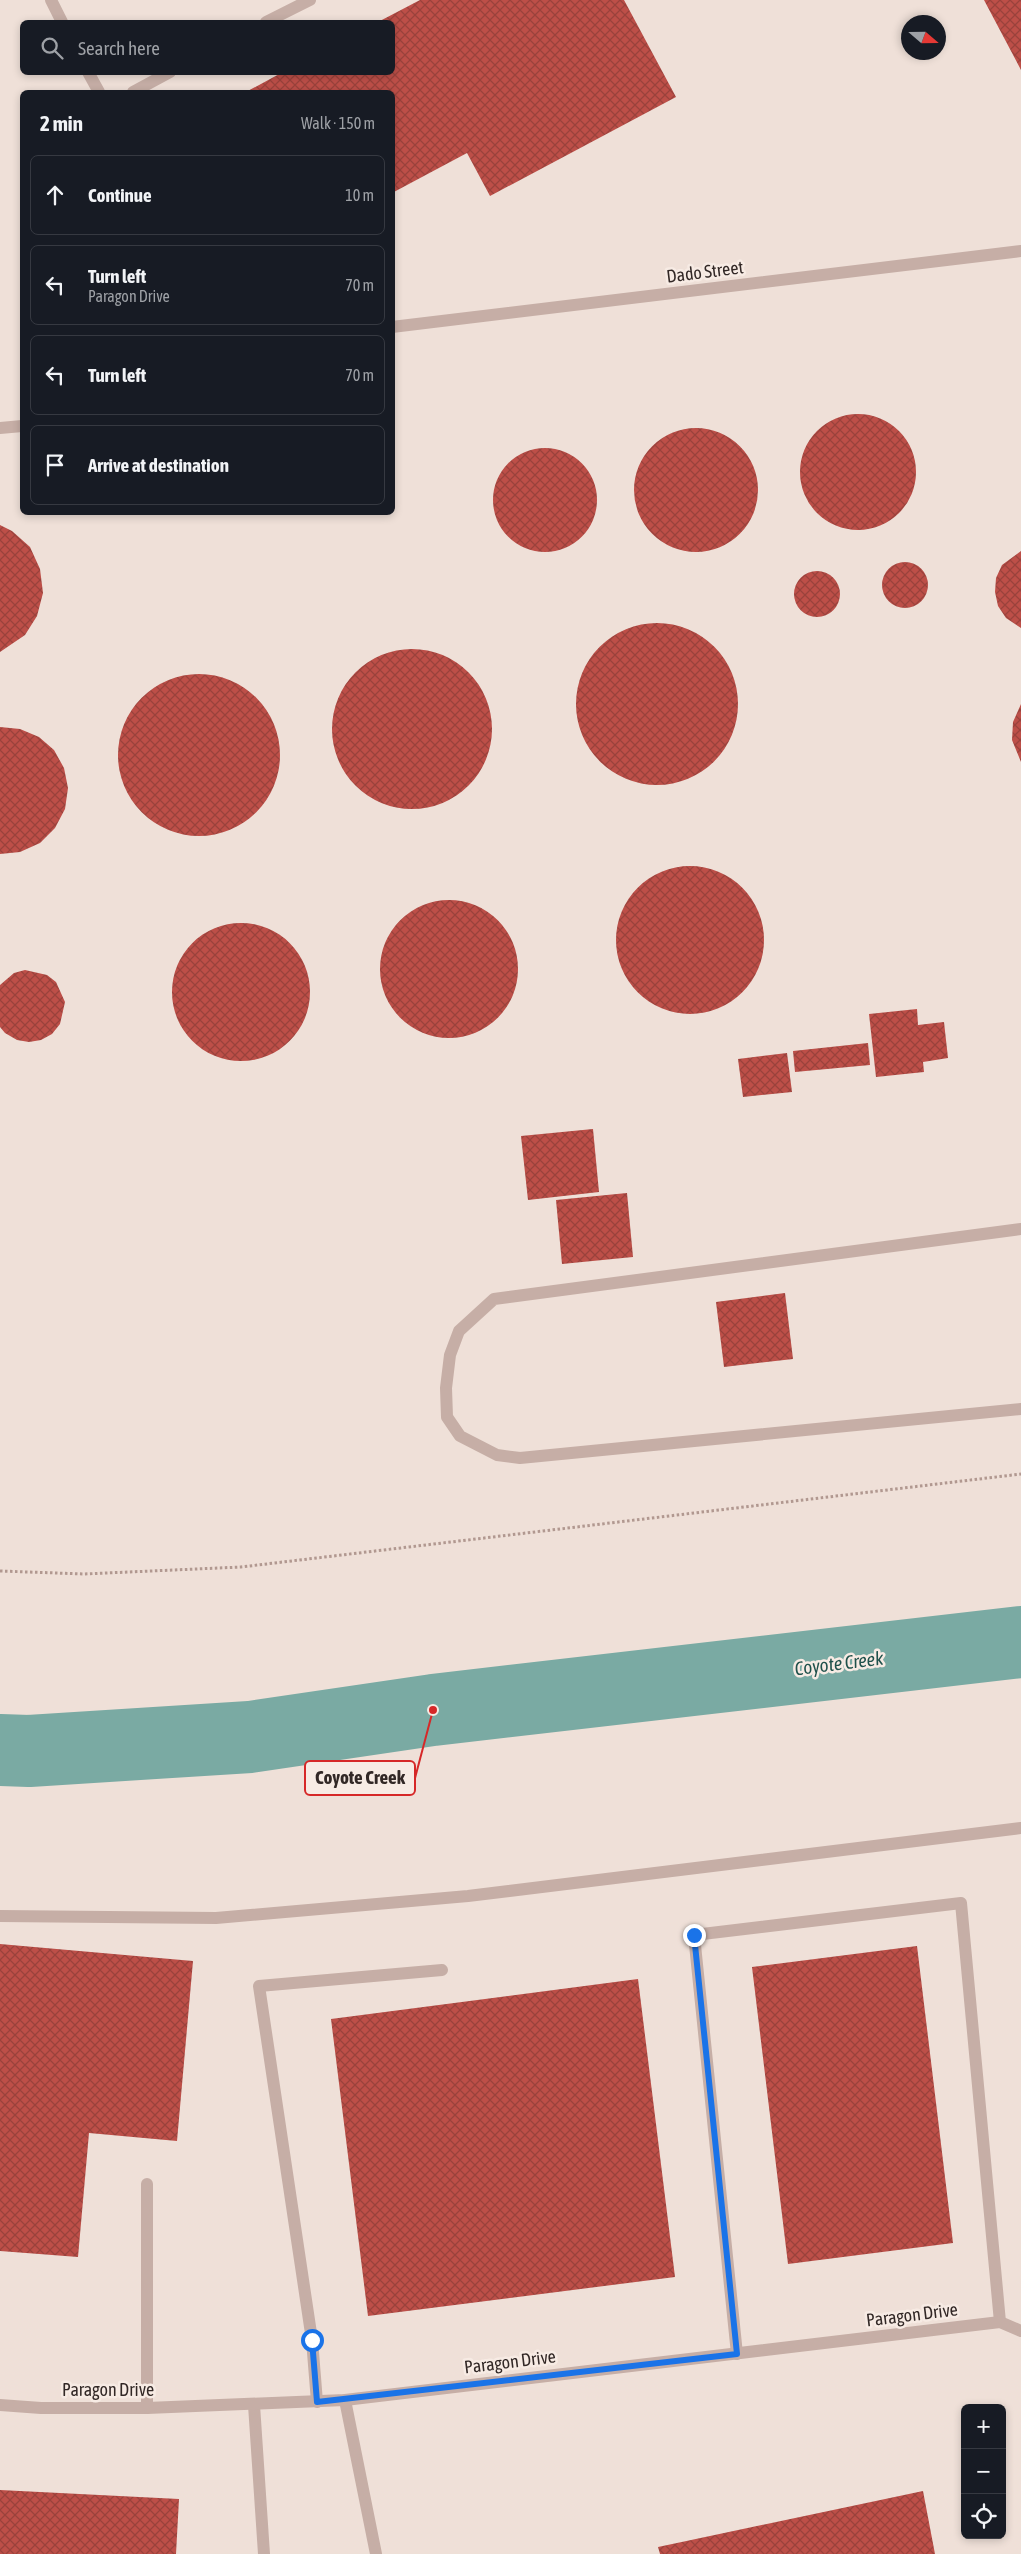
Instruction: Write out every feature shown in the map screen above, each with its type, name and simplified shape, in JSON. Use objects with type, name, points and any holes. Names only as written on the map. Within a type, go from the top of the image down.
[{"type":"street","points":[[51,0],[61,20]]},
{"type":"street","points":[[270,20],[310,0]]},
{"type":"street","points":[[90,75],[98,90]]},
{"type":"street","points":[[137,90],[164,75]]},
{"type":"street","name":"Dado Street","points":[[395,327],[1021,250]]},
{"type":"street","points":[[0,428],[20,426]]},
{"type":"street","points":[[1021,1229],[494,1299],[459,1331],[450,1355],[446,1388],[447,1416],[460,1436],[497,1455],[520,1458],[1021,1409]]},
{"type":"street","points":[[0,1916],[216,1918],[245,1916],[468,1896],[1021,1828]]},
{"type":"street","points":[[737,2354],[694,1935],[960,1903],[1000,2322],[1021,2331]]},
{"type":"street","points":[[317,2402],[312,2340],[259,1986],[442,1970]]},
{"type":"street","points":[[147,2184],[147,2408]]},
{"type":"street","name":"Paragon Drive","points":[[0,2406],[147,2408],[345,2400],[1000,2322]]},
{"type":"street","points":[[345,2400],[376,2554]]},
{"type":"street","points":[[254,2405],[264,2554]]},
{"type":"path","points":[[0,1571],[84,1574],[241,1567],[1021,1474]]},
{"type":"building","points":[[420,0],[624,0],[676,97],[490,196],[467,153],[395,191],[395,90],[250,90],[277,75],[395,75],[395,20],[382,20]]},
{"type":"building","points":[[984,0],[1021,0],[1021,70]]},
{"type":"building","points":[[858,414],[880,419],[899,431],[911,450],[916,472],[911,494],[899,513],[880,525],[858,530],[836,525],[817,513],[805,494],[800,472],[805,450],[817,431],[836,419]]},
{"type":"building","points":[[696,428],[720,432],[740,446],[754,466],[758,490],[754,514],[740,534],[720,548],[696,552],[672,548],[652,534],[638,514],[634,490],[638,466],[652,446],[672,432]]},
{"type":"building","points":[[545,448],[565,452],[582,463],[593,480],[597,500],[593,520],[582,537],[565,548],[545,552],[525,548],[508,537],[497,520],[493,500],[497,480],[508,463],[525,452]]},
{"type":"building","points":[[0,525],[12,531],[30,547],[40,569],[43,593],[37,616],[25,635],[0,652]]},
{"type":"building","points":[[1021,551],[1021,628],[1006,618],[998,606],[995,592],[996,578],[1002,565]]},
{"type":"building","points":[[905,562],[918,566],[924,572],[928,585],[924,598],[918,604],[905,608],[892,604],[886,598],[882,585],[886,572],[892,566]]},
{"type":"building","points":[[817,571],[830,575],[836,581],[840,594],[836,607],[830,613],[817,617],[804,613],[798,607],[794,594],[798,581],[804,575]]},
{"type":"building","points":[[649,623],[665,623],[688,629],[708,641],[720,653],[732,673],[738,696],[738,712],[732,735],[720,755],[708,767],[688,779],[665,785],[649,785],[626,779],[606,767],[594,755],[582,735],[576,712],[576,696],[582,673],[594,653],[606,641],[626,629]]},
{"type":"building","points":[[420,649],[450,658],[469,672],[479,684],[486,698],[491,713],[491,745],[486,760],[479,774],[469,786],[457,796],[435,806],[420,809],[404,809],[389,806],[367,796],[345,774],[333,745],[332,721],[335,706],[345,684],[367,662],[396,650]]},
{"type":"building","points":[[199,674],[230,680],[256,698],[274,724],[280,755],[274,786],[256,812],[230,830],[199,836],[168,830],[142,812],[124,786],[118,755],[124,724],[142,698],[168,680]]},
{"type":"building","points":[[1021,704],[1021,762],[1012,740],[1013,722]]},
{"type":"building","points":[[0,727],[20,729],[39,737],[54,750],[64,768],[68,788],[65,809],[55,828],[40,843],[20,852],[0,854]]},
{"type":"building","points":[[690,866],[718,871],[743,887],[759,912],[764,940],[759,968],[743,993],[718,1009],[690,1014],[662,1009],[637,993],[621,968],[616,940],[621,912],[637,887],[662,871]]},
{"type":"building","points":[[449,900],[463,901],[475,905],[487,911],[498,920],[507,931],[513,943],[517,955],[517,983],[513,995],[507,1007],[498,1018],[487,1027],[475,1033],[463,1037],[449,1038],[435,1037],[423,1033],[411,1027],[400,1018],[391,1007],[385,995],[381,983],[380,969],[381,955],[385,943],[391,931],[400,920],[411,911],[423,905],[435,901]]},
{"type":"building","points":[[241,923],[255,924],[268,928],[280,934],[290,943],[299,953],[305,965],[309,978],[309,1006],[305,1019],[299,1031],[290,1041],[280,1050],[268,1056],[255,1060],[241,1061],[227,1060],[214,1056],[202,1050],[192,1041],[183,1031],[177,1019],[173,1006],[172,992],[173,978],[177,965],[183,953],[192,943],[202,934],[214,928],[227,924]]},
{"type":"building","points":[[25,970],[47,975],[56,982],[65,1002],[60,1024],[52,1034],[41,1040],[29,1042],[17,1040],[5,1033],[0,1027],[0,985],[14,973]]},
{"type":"building","points":[[917,1009],[918,1025],[944,1022],[948,1058],[923,1062],[924,1072],[876,1077],[869,1014]]},
{"type":"building","points":[[868,1043],[870,1065],[795,1072],[793,1051]]},
{"type":"building","points":[[787,1053],[792,1092],[743,1097],[738,1059]]},
{"type":"building","points":[[593,1129],[599,1192],[528,1200],[521,1136]]},
{"type":"building","points":[[627,1193],[633,1257],[562,1264],[556,1200]]},
{"type":"building","points":[[785,1293],[793,1359],[724,1367],[716,1302]]},
{"type":"building","points":[[0,1944],[193,1961],[177,2141],[89,2133],[78,2257],[0,2251]]},
{"type":"building","points":[[917,1946],[953,2243],[788,2264],[752,1967]]},
{"type":"building","points":[[638,1979],[675,2277],[368,2316],[331,2019]]},
{"type":"building","points":[[0,2490],[179,2499],[176,2554],[0,2554]]},
{"type":"building","points":[[923,2491],[935,2554],[660,2554],[658,2547]]},
{"type":"waterway","name":"Coyote Creek","points":[[0,1750],[29,1751],[250,1737],[433,1710],[1021,1642]]},
{"type":"place","name":"Coyote Creek","points":[[433,1710]]},
{"type":"route","points":[[312,2340],[317,2402],[737,2354],[694,1935]]}]
